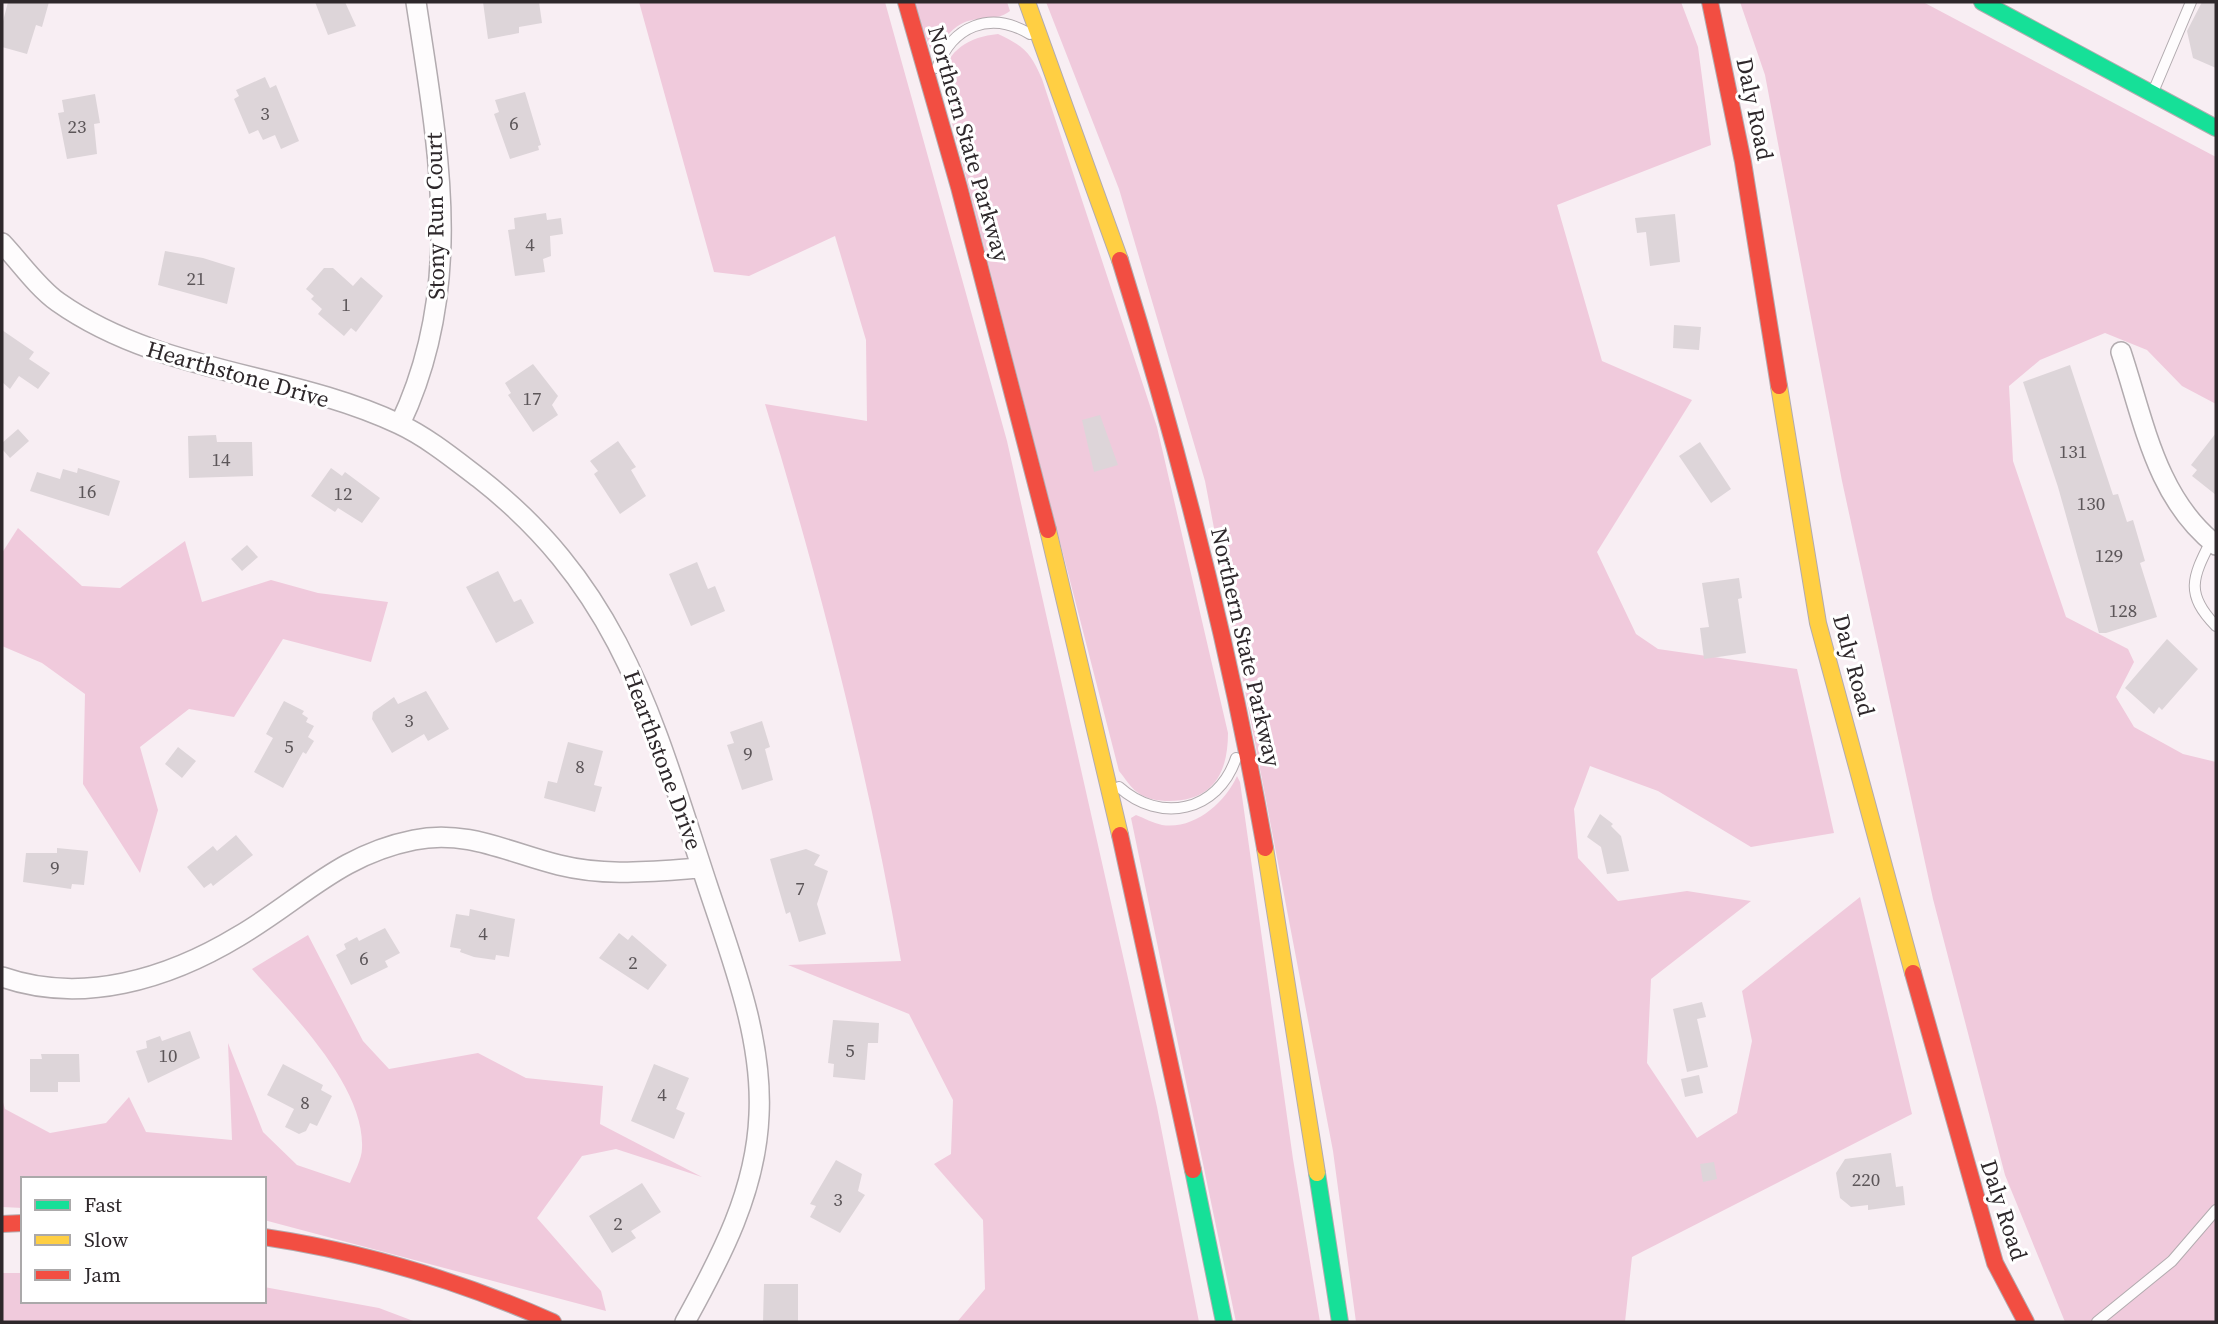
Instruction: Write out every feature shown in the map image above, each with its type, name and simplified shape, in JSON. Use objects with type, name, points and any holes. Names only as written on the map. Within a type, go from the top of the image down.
[{"type":"main road","name":"Northern State Parkway","points":[[906,2],[932,88],[1034,469],[1147,950],[1224,1322]]},
{"type":"main road","name":"Northern State Parkway","points":[[1027,2],[1147,351],[1198,535],[1244,734],[1277,914],[1340,1322]]},
{"type":"main road","name":"Daly Road","points":[[1710,2],[1743,162],[1818,623],[1968,1176],[1995,1262],[2026,1322]]},
{"type":"main road","points":[[1982,2],[2216,128]]},
{"type":"main road","points":[[2,1224],[21,1223]]},
{"type":"main road","points":[[266,1237],[313,1243],[417,1270],[553,1322]]},
{"type":"street","name":"Stony Run Court","points":[[400,424],[419,386],[436,321],[441,266],[436,135],[416,2]]},
{"type":"street","name":"Hearthstone Drive","points":[[2,243],[55,299],[105,331],[159,353],[302,391],[400,424],[453,458],[508,501],[551,545],[589,591],[638,681],[701,868],[753,1045],[760,1112],[755,1160],[742,1206],[710,1276],[685,1322]]},
{"type":"street","points":[[2121,352],[2162,476],[2178,508],[2213,543]]},
{"type":"street","points":[[2,977],[47,989],[98,989],[144,979],[195,960],[240,936],[335,869],[372,850],[417,839],[461,837],[502,846],[559,865],[616,874],[701,868]]},
{"type":"lane","points":[[2153,94],[2191,2]]},
{"type":"lane","points":[[932,88],[945,51],[967,27],[990,22],[1012,24],[1032,35],[1045,48]]},
{"type":"lane","points":[[2213,543],[2199,564],[2193,587],[2199,609],[2216,626]]},
{"type":"lane","points":[[1106,771],[1118,786],[1140,803],[1165,810],[1178,809],[1200,800],[1220,785],[1233,765],[1244,734]]},
{"type":"lane","points":[[2097,1322],[2172,1261],[2216,1210]]},
{"type":"shaded area","points":[[639,2],[885,2],[1007,441],[1157,1107],[1199,1322],[957,1322],[985,1289],[983,1220],[934,1164],[951,1154],[953,1100],[909,1014],[788,965],[901,961],[874,820],[842,680],[765,404],[867,421],[866,340],[835,236],[749,276],[714,272]]},
{"type":"shaded area","points":[[911,2],[1007,2],[1010,11],[999,16],[967,21],[931,50]]},
{"type":"shaded area","points":[[1046,2],[1681,2],[1698,47],[1711,145],[1557,205],[1602,361],[1692,400],[1597,552],[1636,634],[1658,649],[1797,669],[1834,833],[1751,847],[1658,791],[1590,766],[1574,809],[1578,858],[1618,901],[1687,891],[1751,901],[1651,979],[1647,1063],[1697,1138],[1737,1113],[1752,1041],[1742,991],[1860,897],[1912,1114],[1632,1257],[1625,1322],[1356,1322],[1333,1151],[1205,481],[1119,189]]},
{"type":"shaded area","points":[[1740,2],[1923,2],[2216,157],[2216,404],[2182,386],[2147,350],[2105,333],[2040,360],[2009,386],[2013,461],[2066,617],[2128,649],[2134,662],[2116,697],[2134,727],[2183,754],[2216,762],[2216,1322],[2065,1322],[2005,1175],[1933,899],[1842,481],[1765,75]]},
{"type":"shaded area","points":[[998,34],[1026,51],[1042,79],[1157,427],[1228,733],[1225,761],[1215,782],[1197,796],[1184,800],[1161,801],[1144,796],[1132,788],[1119,771],[941,80],[949,60],[961,46],[978,38]]},
{"type":"shaded area","points":[[18,528],[82,586],[120,588],[185,541],[202,602],[271,580],[318,593],[388,602],[371,662],[283,639],[234,717],[189,709],[140,747],[158,810],[140,873],[83,784],[85,694],[42,663],[2,646],[2,553]]},
{"type":"shaded area","points":[[1237,776],[1240,782],[1293,1159],[1320,1322],[1236,1322],[1131,818],[1136,815],[1162,825],[1197,819],[1225,796]]},
{"type":"shaded area","points":[[308,935],[363,1041],[389,1069],[478,1053],[526,1078],[603,1086],[600,1124],[702,1177],[616,1149],[582,1156],[537,1218],[601,1291],[606,1311],[266,1221],[266,1177],[21,1177],[21,1208],[2,1207],[2,1099],[5,1109],[50,1133],[106,1123],[129,1097],[146,1132],[232,1140],[228,1043],[263,1132],[297,1165],[350,1183],[362,1148],[360,1124],[352,1100],[323,1052],[252,969]]},
{"type":"shaded area","points":[[2,1273],[21,1273],[21,1303],[266,1303],[266,1287],[379,1308],[416,1322],[2,1322]]},
{"type":"building","points":[[8,2],[49,2],[42,27],[36,25],[27,54],[2,47],[2,25]]},
{"type":"building","points":[[315,2],[345,2],[356,26],[328,35]]},
{"type":"building","points":[[483,2],[539,2],[542,23],[519,27],[519,33],[488,39]]},
{"type":"building","points":[[2202,2],[2216,2],[2216,68],[2193,58],[2187,31]]},
{"type":"building","points":[[265,77],[270,88],[276,85],[299,141],[281,149],[275,135],[263,140],[258,130],[249,134],[234,99],[239,96],[236,90]]},
{"type":"building","points":[[525,92],[541,145],[538,146],[539,150],[510,159],[494,114],[499,112],[495,100]]},
{"type":"building","points":[[95,94],[100,123],[94,124],[97,154],[67,159],[58,113],[64,112],[62,100]]},
{"type":"building","points":[[546,213],[547,220],[561,218],[563,234],[550,236],[551,256],[543,259],[545,272],[515,276],[508,230],[515,229],[514,218]]},
{"type":"building","points":[[1675,214],[1680,262],[1650,266],[1646,232],[1637,233],[1635,218]]},
{"type":"building","points":[[165,251],[203,258],[235,268],[227,304],[158,285]]},
{"type":"building","points":[[324,268],[333,268],[353,286],[361,277],[383,296],[356,332],[351,328],[344,336],[318,314],[322,309],[311,299],[314,296],[306,289]]},
{"type":"building","points":[[1674,325],[1701,327],[1699,350],[1673,348]]},
{"type":"building","points":[[2,330],[34,352],[29,359],[50,373],[38,389],[19,376],[10,389],[2,382]]},
{"type":"building","points":[[533,364],[558,396],[552,405],[558,415],[533,432],[508,395],[511,393],[505,383]]},
{"type":"building","points":[[2070,365],[2113,495],[2118,494],[2127,522],[2133,520],[2145,561],[2140,563],[2157,617],[2106,633],[2099,633],[2058,487],[2023,382]]},
{"type":"building","points":[[1100,415],[1118,465],[1094,472],[1082,420]]},
{"type":"building","points":[[18,429],[29,441],[10,458],[2,449],[2,443]]},
{"type":"building","points":[[2216,433],[2216,495],[2192,476],[2197,470],[2191,465]]},
{"type":"building","points":[[216,435],[217,442],[252,442],[253,476],[189,478],[188,436]]},
{"type":"building","points":[[618,441],[636,467],[631,470],[646,496],[620,514],[594,474],[598,471],[590,461]]},
{"type":"building","points":[[1700,442],[1731,489],[1711,503],[1679,456]]},
{"type":"building","points":[[78,468],[120,481],[109,516],[30,491],[37,472],[60,479],[63,469],[77,473]]},
{"type":"building","points":[[331,468],[342,476],[345,472],[380,498],[362,523],[338,508],[335,512],[311,496]]},
{"type":"building","points":[[247,545],[258,557],[242,571],[231,559]]},
{"type":"building","points":[[697,562],[708,589],[715,586],[725,611],[691,626],[669,574]]},
{"type":"building","points":[[498,571],[514,602],[521,599],[534,623],[496,643],[466,587]]},
{"type":"building","points":[[1739,578],[1742,598],[1738,599],[1746,653],[1704,659],[1700,628],[1709,627],[1702,583]]},
{"type":"building","points":[[2167,639],[2198,669],[2162,710],[2159,707],[2154,714],[2125,688]]},
{"type":"building","points":[[426,691],[449,729],[428,741],[424,734],[392,753],[372,719],[373,712],[394,697],[398,704]]},
{"type":"building","points":[[284,701],[304,711],[302,714],[308,718],[306,722],[314,726],[308,737],[314,741],[306,754],[303,752],[283,788],[254,772],[273,738],[266,734]]},
{"type":"building","points":[[762,721],[770,747],[765,749],[773,780],[742,790],[727,745],[734,743],[730,732]]},
{"type":"building","points":[[568,742],[603,751],[594,785],[602,787],[595,812],[544,798],[548,781],[557,783]]},
{"type":"building","points":[[178,747],[196,761],[182,778],[165,764]]},
{"type":"building","points":[[1600,814],[1613,824],[1611,826],[1621,836],[1629,871],[1607,874],[1601,847],[1587,837]]},
{"type":"building","points":[[236,835],[253,855],[213,886],[211,883],[204,888],[187,867],[213,846],[217,851]]},
{"type":"building","points":[[57,848],[88,851],[84,885],[72,884],[71,889],[23,882],[26,853],[57,853]]},
{"type":"building","points":[[806,849],[820,855],[814,865],[828,871],[817,904],[826,934],[799,942],[790,912],[786,914],[770,859]]},
{"type":"building","points":[[470,909],[515,919],[509,957],[496,955],[495,960],[474,957],[460,952],[461,949],[450,947],[456,914],[469,916]]},
{"type":"building","points":[[385,928],[400,953],[385,961],[388,967],[351,985],[336,955],[346,949],[344,944],[357,937],[359,941]]},
{"type":"building","points":[[619,933],[628,940],[632,935],[667,965],[648,990],[599,958]]},
{"type":"building","points":[[1702,1002],[1706,1017],[1697,1019],[1708,1067],[1687,1072],[1673,1009]]},
{"type":"building","points":[[833,1020],[879,1023],[878,1043],[868,1043],[865,1080],[833,1077],[834,1064],[828,1063]]},
{"type":"building","points":[[190,1031],[200,1058],[148,1083],[136,1051],[147,1048],[146,1041],[160,1036],[162,1041]]},
{"type":"building","points":[[41,1054],[79,1054],[80,1082],[58,1082],[58,1092],[30,1092],[30,1059],[42,1059]]},
{"type":"building","points":[[283,1064],[323,1085],[321,1090],[332,1096],[317,1126],[310,1123],[306,1131],[299,1134],[285,1127],[294,1109],[267,1095]]},
{"type":"building","points":[[654,1064],[689,1078],[676,1109],[685,1113],[674,1139],[631,1121]]},
{"type":"building","points":[[1699,1075],[1703,1093],[1685,1097],[1681,1079]]},
{"type":"building","points":[[1891,1153],[1896,1187],[1903,1186],[1905,1205],[1868,1210],[1868,1205],[1851,1207],[1840,1198],[1836,1173],[1845,1159]]},
{"type":"building","points":[[836,1160],[862,1174],[858,1191],[865,1195],[840,1233],[810,1217],[816,1206],[810,1204]]},
{"type":"building","points":[[1714,1162],[1717,1179],[1703,1182],[1700,1164]]},
{"type":"building","points":[[642,1183],[661,1212],[631,1231],[636,1238],[612,1253],[589,1216]]},
{"type":"building","points":[[764,1284],[798,1284],[798,1322],[763,1322]]},
{"type":"traffic: fast","points":[[1982,2],[2216,128]]},
{"type":"traffic: fast","points":[[1193,1170],[1224,1322]]},
{"type":"traffic: fast","points":[[1317,1173],[1340,1322]]},
{"type":"traffic: slow","points":[[1027,2],[1120,260]]},
{"type":"traffic: slow","points":[[1779,386],[1818,623],[1913,973]]},
{"type":"traffic: slow","points":[[1048,530],[1120,835]]},
{"type":"traffic: slow","points":[[1265,848],[1317,1173]]},
{"type":"traffic: jam","points":[[906,2],[959,187],[1048,530]]},
{"type":"traffic: jam","points":[[1710,2],[1743,162],[1779,386]]},
{"type":"traffic: jam","points":[[1120,260],[1163,405],[1202,552],[1236,699],[1265,848]]},
{"type":"traffic: jam","points":[[1120,835],[1193,1170]]},
{"type":"traffic: jam","points":[[1913,973],[1995,1263],[2026,1322]]},
{"type":"traffic: jam","points":[[2,1224],[21,1223]]},
{"type":"traffic: jam","points":[[266,1237],[339,1251],[412,1270],[553,1322]]}]
